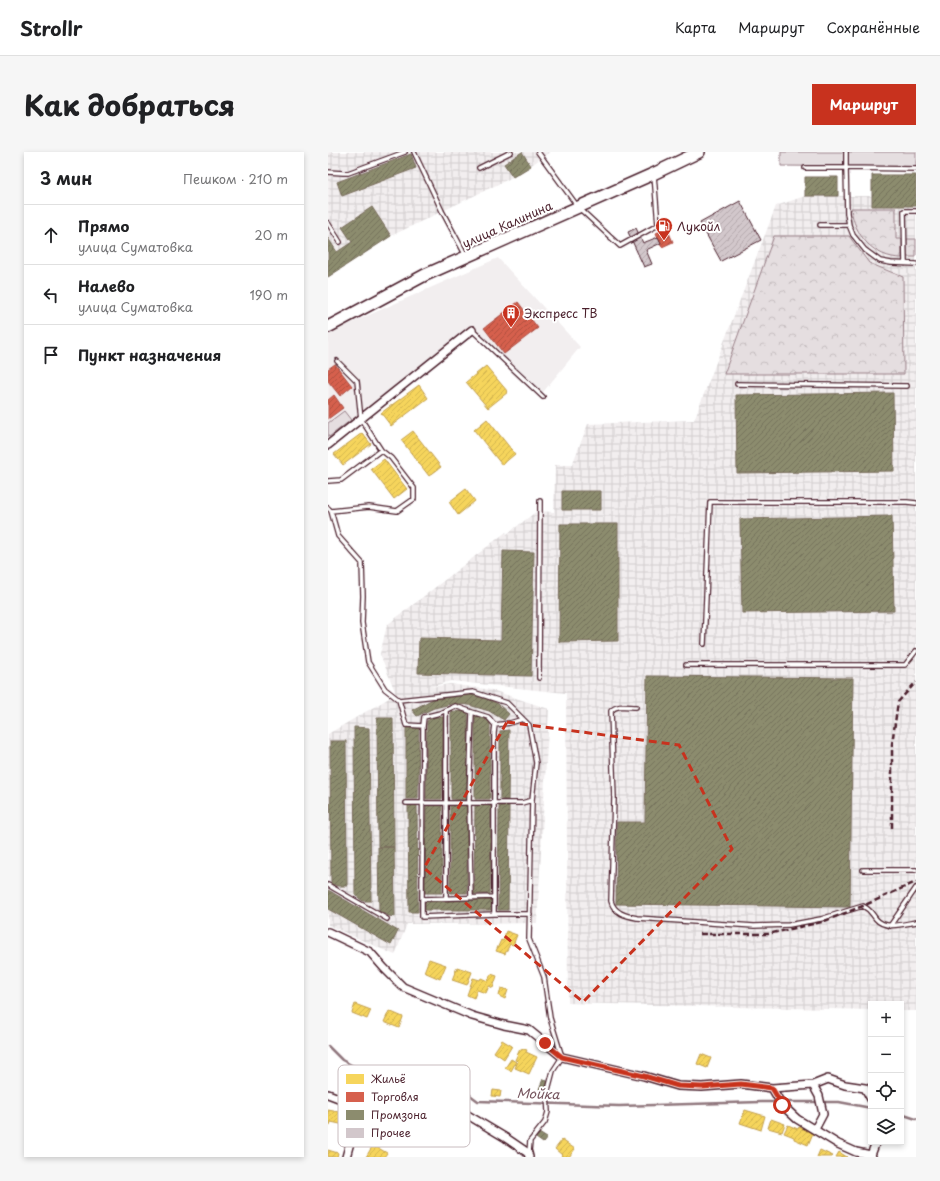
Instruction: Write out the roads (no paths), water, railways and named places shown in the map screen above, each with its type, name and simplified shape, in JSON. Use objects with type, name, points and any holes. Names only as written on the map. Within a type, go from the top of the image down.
[{"type":"main road","name":"улица Калинина","points":[[328,327],[426,275],[654,174],[699,152]]},
{"type":"street","points":[[328,445],[472,330]]},
{"type":"street","points":[[328,932],[370,952],[404,987],[472,1016],[529,1030],[562,1057],[644,1076],[678,1086],[702,1087],[741,1084],[772,1088],[813,1085],[828,1079],[845,1085],[865,1088],[868,1094]]},
{"type":"street","points":[[813,1085],[819,1096],[824,1114],[815,1129]]},
{"type":"street","points":[[772,1088],[782,1105],[797,1119],[838,1144],[856,1152],[872,1156],[875,1145]]},
{"type":"street","points":[[328,1094],[338,1098]]},
{"type":"street","points":[[470,1116],[506,1138],[529,1155]]},
{"type":"street","points":[[346,1157],[349,1147]]},
{"type":"lane","points":[[328,172],[348,173],[405,152]]},
{"type":"lane","points":[[414,152],[466,257]]},
{"type":"lane","points":[[480,168],[511,152]]},
{"type":"lane","points":[[538,152],[578,207],[620,246],[658,225],[654,174]]},
{"type":"lane","points":[[846,152],[847,209],[849,225],[856,239],[865,250],[880,261],[916,264]]},
{"type":"lane","points":[[805,168],[916,169]]},
{"type":"lane","points":[[905,264],[904,211],[916,211]]},
{"type":"lane","points":[[328,223],[340,242]]},
{"type":"lane","points":[[820,225],[849,225]]},
{"type":"lane","points":[[472,330],[543,397]]},
{"type":"lane","points":[[337,361],[357,382],[361,419],[381,450],[391,458],[414,488],[414,499],[397,511],[370,507],[330,510],[338,536],[362,563],[362,623],[368,662],[385,689],[399,700],[406,724],[422,726]]},
{"type":"lane","points":[[736,384],[907,386]]},
{"type":"lane","points":[[328,481],[341,480],[381,450]]},
{"type":"lane","points":[[539,678],[540,501]]},
{"type":"lane","points":[[704,644],[710,502],[916,503]]},
{"type":"lane","points":[[686,665],[905,665],[916,651]]},
{"type":"lane","points":[[399,700],[473,692],[507,703],[529,726],[536,763],[532,800],[529,939],[544,977],[550,1018],[562,1057],[553,1071],[547,1094],[548,1112],[545,1122],[530,1141],[529,1155]]},
{"type":"lane","points":[[494,914],[495,725],[488,717],[455,706],[424,718],[422,726],[422,917],[530,914]]},
{"type":"lane","points":[[636,707],[618,707],[611,711],[614,798],[611,901],[612,906],[616,910],[625,915],[637,918],[754,926],[789,925],[821,919],[863,906],[869,909],[878,921],[890,926],[916,922]]},
{"type":"lane","points":[[446,710],[446,897]]},
{"type":"lane","points":[[469,711],[472,712],[469,803],[471,897]]},
{"type":"lane","points":[[495,725],[523,719]]},
{"type":"lane","points":[[406,803],[522,803],[532,800]]},
{"type":"lane","points":[[863,870],[916,870]]},
{"type":"lane","points":[[328,885],[387,919]]},
{"type":"lane","points":[[890,926],[916,888]]},
{"type":"lane","points":[[422,899],[446,897],[494,897]]},
{"type":"waterway","name":"Мойка","points":[[328,1046],[342,1060],[351,1065]]},
{"type":"waterway","name":"Мойка","points":[[470,1095],[478,1101],[619,1106],[761,1102],[839,1102],[868,1107]]},
{"type":"waterway","points":[[904,1115],[916,1119]]},
{"type":"railway","points":[[892,828],[892,744],[898,702],[916,682]]},
{"type":"railway","points":[[700,934],[768,934],[822,922],[863,906],[916,882]]},
{"type":"place","name":"Лукойл","points":[[664,241]]},
{"type":"place","name":"Экспресс ТВ","points":[[511,328]]}]
